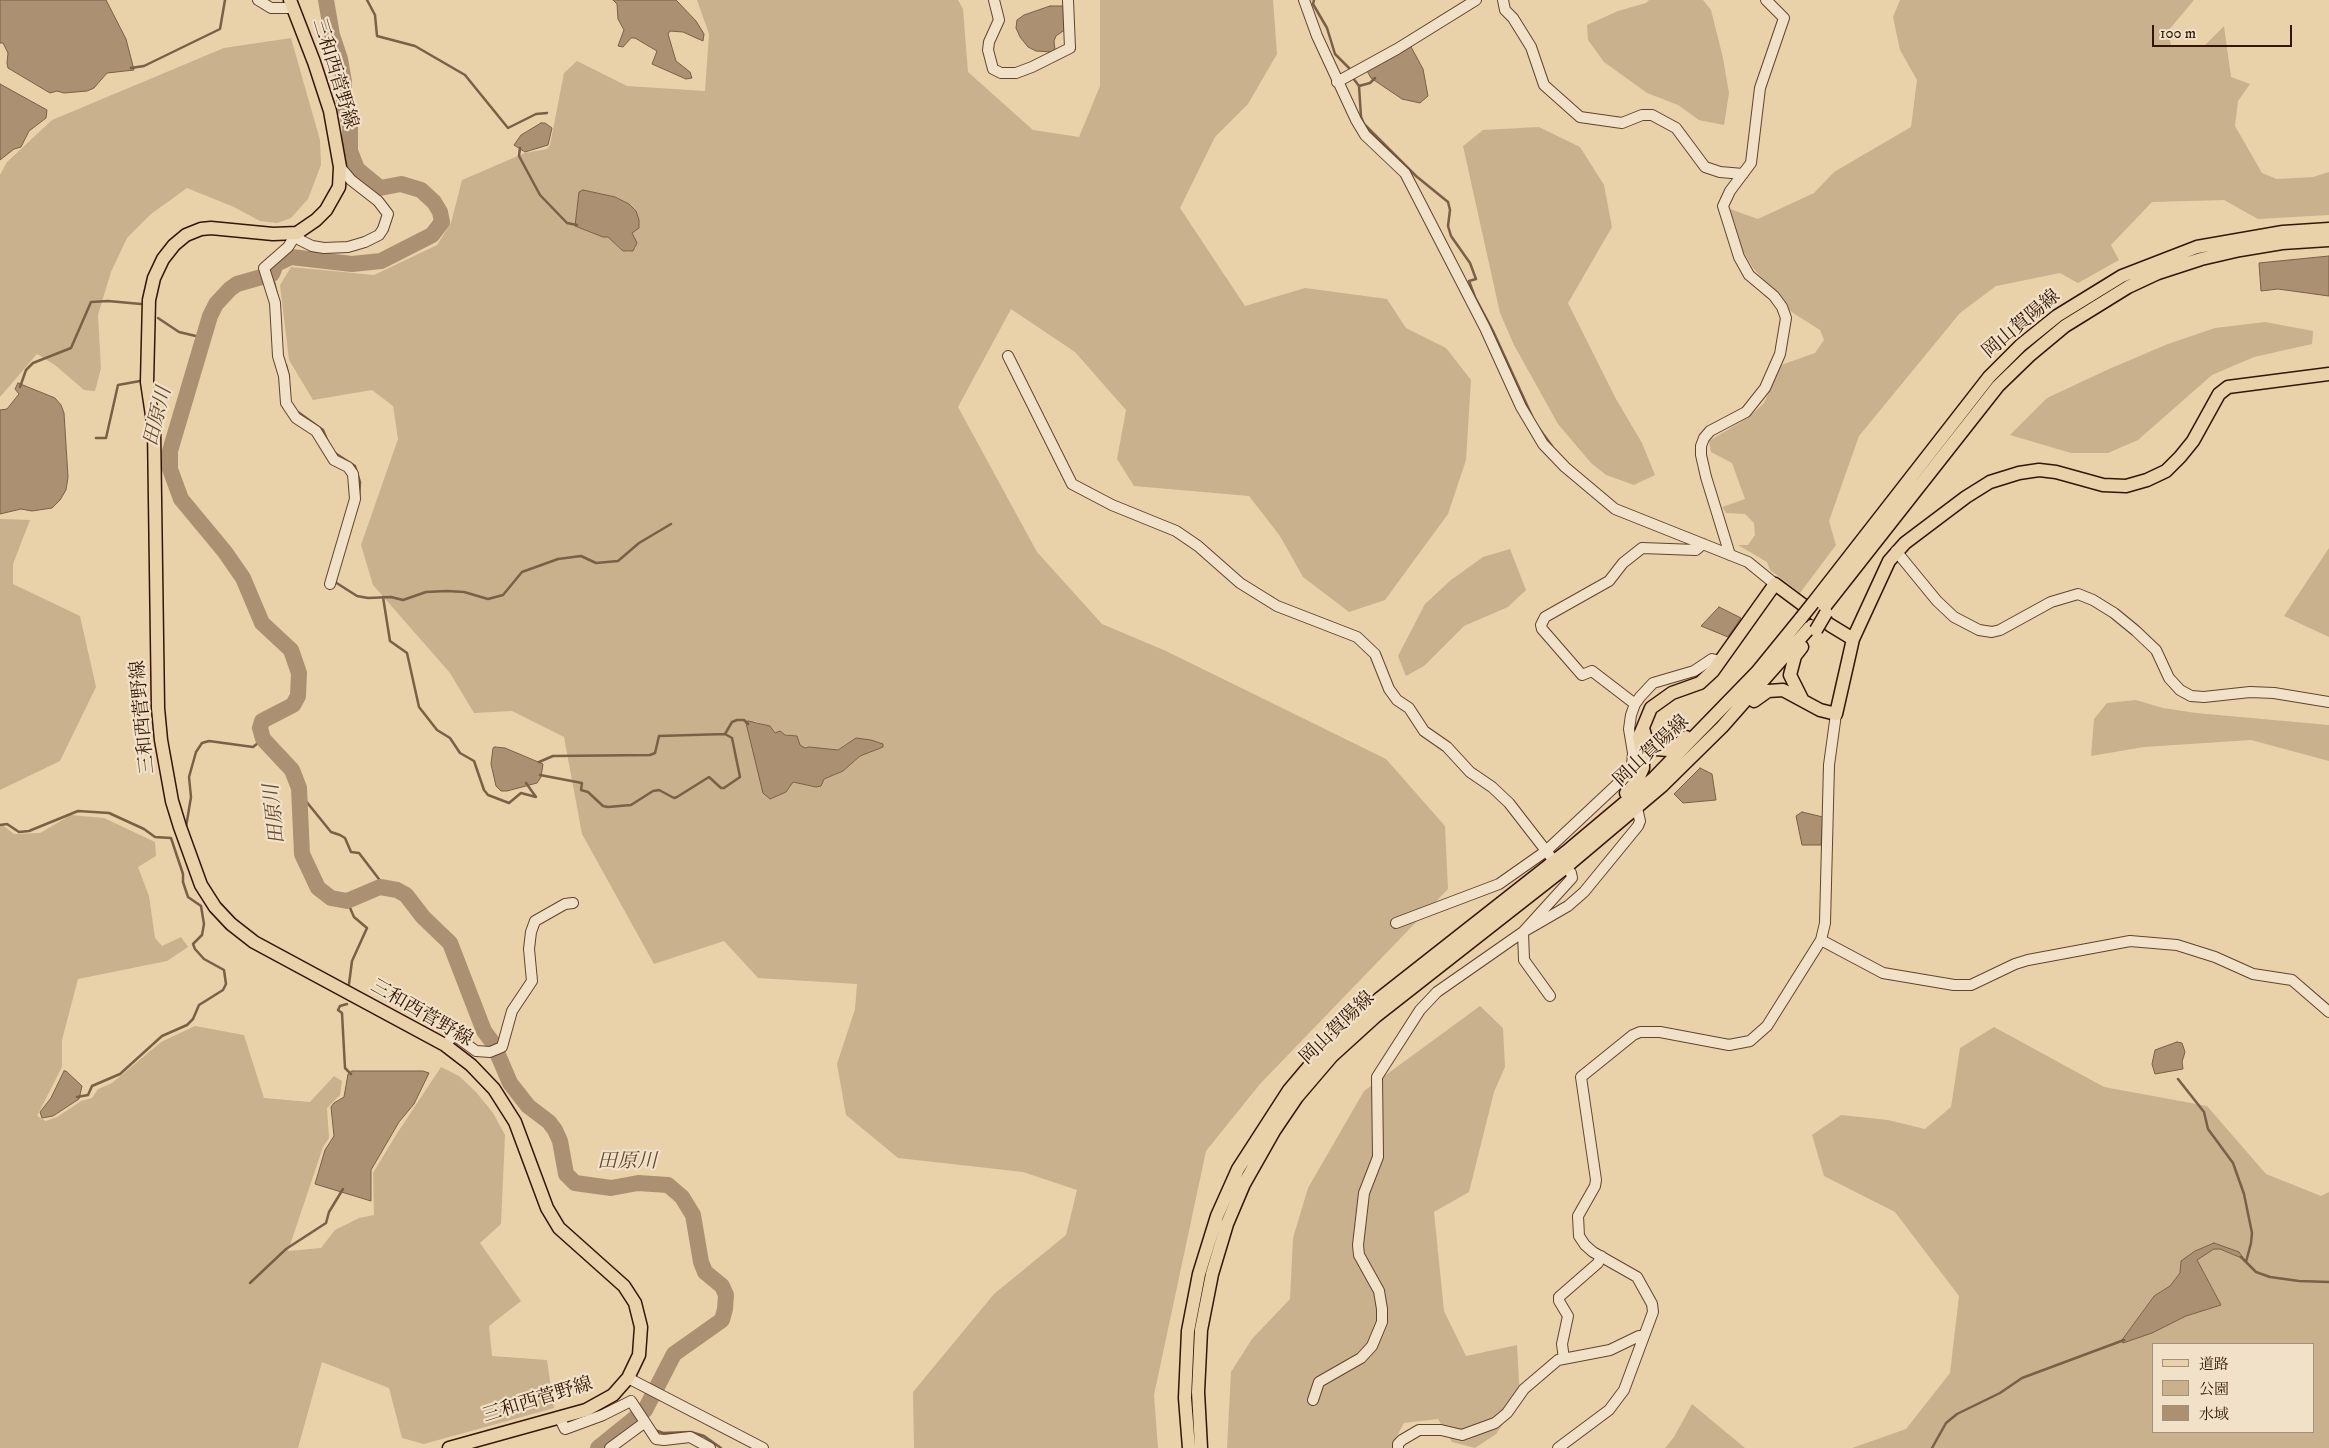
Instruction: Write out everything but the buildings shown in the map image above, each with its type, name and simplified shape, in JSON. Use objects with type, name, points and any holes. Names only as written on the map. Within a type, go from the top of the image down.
[{"type":"main road","name":"三和西菅野線","points":[[292,4],[330,111],[340,167],[339,187],[326,210],[316,220],[297,232],[273,234],[230,229],[202,229],[186,235],[169,251],[158,268],[152,288],[148,314],[147,382],[154,429],[158,708],[166,772],[172,801],[194,867],[202,885],[216,907],[231,924],[254,942],[280,958],[445,1045],[471,1065],[494,1089],[516,1122],[547,1208],[559,1228],[624,1286],[635,1303],[639,1314],[641,1341],[635,1367],[613,1395],[596,1406],[449,1448]]},
{"type":"main road","name":"岡山賀陽線","points":[[1201,1448],[1198,1392],[1201,1330],[1212,1274],[1227,1224],[1237,1200],[1274,1131],[1297,1097],[1332,1056],[1376,1016],[1566,867],[1637,808],[1696,754],[1746,702],[1809,625],[1989,377],[2020,345],[2057,316],[2122,276],[2197,247],[2283,232],[2329,229]]},
{"type":"main road","name":"岡山賀陽線","points":[[1820,609],[1834,594],[1998,386],[2029,356],[2066,326],[2128,287],[2158,273],[2201,259],[2273,245],[2329,240]]},
{"type":"main road","points":[[1836,714],[1853,639],[1889,562],[1896,552],[1966,497],[1990,482],[2019,473],[2039,470],[2056,472],[2103,485],[2126,486],[2147,480],[2166,471],[2180,457],[2193,441],[2219,394],[2228,387],[2329,374]]},
{"type":"main road","name":"岡山賀陽線","points":[[1566,852],[1594,820],[1637,781],[1643,768],[1643,755],[1639,737],[1651,708],[1661,699],[1700,683],[1713,671],[1775,584]]},
{"type":"main road","points":[[1775,584],[1830,625],[1853,639]]},
{"type":"main road","name":"岡山賀陽線","points":[[1189,1448],[1185,1398],[1188,1331],[1199,1274],[1217,1216],[1238,1169],[1289,1090],[1340,1033],[1379,999],[1566,852],[1654,778],[1757,672],[1809,625]]},
{"type":"main road","name":"岡山賀陽線","points":[[1802,699],[1790,675],[1791,666],[1809,625]]},
{"type":"main road","name":"岡山賀陽線","points":[[1643,728],[1651,745],[1656,749],[1668,750],[1680,743],[1736,685],[1757,672]]},
{"type":"main road","name":"岡山賀陽線","points":[[1696,754],[1709,748],[1757,698],[1768,691],[1783,690],[1820,710],[1836,714]]},
{"type":"street","points":[[258,0],[270,8],[292,4]]},
{"type":"street","points":[[994,0],[998,20],[989,42],[988,50],[994,68],[1001,73],[1016,73],[1070,48],[1068,0]]},
{"type":"street","points":[[1304,0],[1337,82],[1365,135],[1405,173],[1485,328],[1521,407],[1543,444],[1565,467],[1615,509],[1748,562],[1775,584]]},
{"type":"street","points":[[1337,82],[1476,0]]},
{"type":"street","points":[[1503,0],[1505,10],[1513,18],[1531,48],[1544,85],[1580,117],[1622,123],[1642,115],[1652,115],[1676,128],[1704,167],[1720,172],[1743,174]]},
{"type":"street","points":[[1730,554],[1706,477],[1701,446],[1704,438],[1710,431],[1746,412],[1765,388],[1780,354],[1786,318],[1782,307],[1774,296],[1749,275],[1739,257],[1723,206],[1730,191],[1751,163],[1760,88],[1784,18],[1766,0]]},
{"type":"street","points":[[297,232],[300,240],[312,246],[324,248],[348,247],[365,242],[379,235],[384,229],[388,214],[378,201],[351,180],[340,167]]},
{"type":"street","points":[[297,232],[288,247],[264,268],[275,302],[278,356],[284,376],[286,403],[290,412],[296,418],[316,431],[334,460],[348,467],[353,474],[355,499],[330,584]]},
{"type":"street","points":[[1008,356],[1072,484],[1112,505],[1176,532],[1198,546],[1240,583],[1277,606],[1357,636],[1375,654],[1389,689],[1397,700],[1409,708],[1424,731],[1447,747],[1470,772],[1492,787],[1508,803],[1554,861]]},
{"type":"street","points":[[1635,704],[1592,671],[1582,675],[1542,630],[1541,625],[1545,617],[1609,581],[1623,563],[1642,548],[1696,550],[1703,544]]},
{"type":"street","points":[[1896,552],[1937,601],[1954,617],[1979,630],[1992,632],[2000,630],[2051,602],[2078,594],[2093,600],[2114,613],[2136,631],[2156,650],[2169,678],[2180,690],[2191,696],[2204,698],[2250,692],[2274,693],[2329,702]]},
{"type":"street","points":[[1396,923],[1499,884],[1546,850],[1626,776],[1632,766],[1633,753],[1628,729],[1635,704],[1654,683],[1694,671],[1712,659],[1720,661]]},
{"type":"street","points":[[1558,1448],[1595,1422],[1609,1410],[1619,1397],[1628,1381],[1652,1312],[1652,1304],[1637,1277],[1585,1245],[1579,1236],[1577,1228],[1578,1216],[1595,1186],[1596,1180],[1581,1084],[1584,1073],[1640,1032],[1660,1032],[1729,1045],[1750,1041],[1767,1026],[1821,940],[1825,923],[1829,765],[1836,714]]},
{"type":"street","points":[[1312,1400],[1319,1382],[1361,1358],[1372,1346],[1382,1322],[1382,1309],[1378,1291],[1359,1255],[1358,1245],[1364,1193],[1378,1157],[1377,1078],[1420,1010],[1437,992],[1523,932],[1568,906],[1584,892],[1638,826],[1640,821],[1637,808]]},
{"type":"street","points":[[1550,996],[1524,960],[1523,932],[1572,878],[1571,873],[1566,867]]},
{"type":"street","points":[[445,1045],[454,1035],[476,1050],[490,1052],[502,1048],[512,1011],[532,982],[529,949],[531,932],[535,921],[565,904],[573,903]]},
{"type":"street","points":[[1821,940],[1883,973],[1954,985],[1971,985],[2015,964],[2028,960],[2130,941],[2177,945],[2215,956],[2252,974],[2292,980],[2329,1012]]},
{"type":"street","points":[[1564,1359],[1562,1344],[1568,1316],[1559,1301],[1559,1297],[1598,1263],[1601,1256]]},
{"type":"street","points":[[1398,1448],[1398,1444],[1402,1440],[1419,1430],[1441,1430],[1462,1435],[1494,1423],[1507,1413],[1524,1389],[1558,1360],[1610,1350],[1639,1336],[1644,1336]]},
{"type":"street","points":[[628,1378],[749,1444],[763,1448]]},
{"type":"street","points":[[559,1417],[566,1429],[603,1415],[631,1401],[656,1439],[690,1437],[710,1448]]},
{"type":"street","points":[[610,1448],[642,1419]]},
{"type":"green space","points":[[697,0],[958,0],[963,9],[968,72],[1033,130],[1079,137],[1100,86],[1100,0],[1273,0],[1277,54],[1248,104],[1215,137],[1180,208],[1245,306],[1305,288],[1387,299],[1406,328],[1446,348],[1471,380],[1466,460],[1448,514],[1385,600],[1349,612],[1303,577],[1280,536],[1249,496],[1134,486],[1117,459],[1126,410],[1075,352],[1011,309],[958,407],[1037,552],[1102,624],[1166,651],[1386,759],[1445,826],[1448,889],[1260,1084],[1206,1151],[1154,1395],[1158,1448],[914,1448],[913,1392],[994,1294],[1066,1235],[1077,1190],[1023,1172],[898,1158],[846,1115],[837,1064],[855,1009],[857,984],[758,978],[724,941],[654,964],[582,834],[564,737],[512,711],[474,713],[450,673],[373,585],[361,545],[398,439],[393,406],[372,390],[313,400],[289,360],[280,285],[291,267],[374,275],[437,245],[451,223],[462,180],[525,153],[547,149],[550,145],[564,73],[577,61],[627,86],[705,91],[709,34]],"holes":[[[615,197],[629,204],[636,211],[635,230],[632,233],[636,248],[629,252],[623,251],[608,237],[598,234]],[[754,721],[770,726],[776,733],[797,736],[800,745],[805,748],[837,750],[856,738],[883,744],[860,756],[843,771],[828,776],[816,787],[793,782],[786,792],[770,799]]]},
{"type":"green space","points":[[1649,0],[1703,0],[1711,10],[1723,58],[1729,93],[1724,125],[1699,120],[1678,105],[1647,93],[1604,62],[1588,40],[1587,25],[1618,11],[1646,3]]},
{"type":"green space","points":[[1900,0],[2194,0],[2168,31],[2171,45],[2203,47],[2224,26],[2231,77],[2250,84],[2238,101],[2235,126],[2262,173],[2277,179],[2313,177],[2329,172],[2329,215],[2258,219],[2224,200],[2152,202],[2111,245],[2119,260],[2078,283],[2060,273],[1996,286],[1960,313],[1859,436],[1829,521],[1836,545],[1800,593],[1770,570],[1767,562],[1738,545],[1748,545],[1755,535],[1754,523],[1745,514],[1726,513],[1722,507],[1745,499],[1732,463],[1711,452],[1709,441],[1749,417],[1764,403],[1781,365],[1815,353],[1824,340],[1820,330],[1790,311],[1753,268],[1743,251],[1730,209],[1758,219],[1814,193],[1834,172],[1911,127],[1917,80],[1900,50],[1893,17]]},
{"type":"green space","points":[[291,38],[320,140],[321,165],[308,199],[291,218],[277,223],[260,221],[234,207],[187,188],[151,214],[127,238],[111,272],[98,315],[101,368],[95,391],[84,390],[55,365],[37,354],[0,397],[0,175],[7,162],[52,120],[224,48]]},
{"type":"green space","points":[[1539,127],[1580,147],[1604,185],[1612,227],[1568,303],[1616,399],[1642,443],[1655,475],[1634,485],[1606,475],[1591,463],[1558,424],[1514,345],[1500,313],[1463,146],[1483,130]]},
{"type":"green space","points":[[2265,322],[2313,331],[2312,344],[2254,357],[2212,375],[2138,440],[2108,453],[2071,453],[2010,435],[2047,398],[2109,369],[2168,344],[2215,328]]},
{"type":"green space","points":[[0,519],[30,520],[13,564],[13,584],[80,616],[96,687],[60,761],[0,790]]},
{"type":"green space","points":[[2329,548],[2329,637],[2284,616]]},
{"type":"green space","points":[[1510,549],[1526,590],[1508,607],[1464,626],[1424,666],[1406,676],[1398,656],[1425,604],[1451,580],[1483,557]]},
{"type":"green space","points":[[2136,700],[2163,708],[2196,713],[2329,725],[2329,761],[2251,740],[2144,747],[2091,756],[2094,719],[2107,703]]},
{"type":"green space","points":[[71,815],[104,818],[155,842],[156,856],[138,867],[149,896],[155,938],[162,946],[181,937],[188,947],[167,961],[78,979],[62,1040],[62,1067],[37,1116],[46,1121],[57,1117],[81,1101],[92,1098],[98,1089],[112,1083],[161,1042],[195,1026],[244,1035],[264,1098],[310,1102],[334,1076],[342,1081],[340,1095],[327,1108],[329,1138],[323,1147],[288,1251],[321,1248],[335,1230],[359,1218],[374,1215],[373,1173],[396,1135],[441,1067],[459,1076],[476,1092],[493,1113],[505,1135],[501,1224],[480,1243],[521,1301],[489,1326],[492,1356],[547,1360],[554,1408],[424,1444],[402,1438],[389,1388],[322,1362],[298,1448],[0,1448],[0,823],[14,834],[40,833]]},
{"type":"green space","points":[[1480,1006],[1503,1028],[1505,1067],[1494,1092],[1469,1192],[1434,1212],[1444,1311],[1466,1356],[1517,1345],[1520,1399],[1496,1434],[1475,1448],[1452,1442],[1438,1419],[1404,1423],[1393,1443],[1395,1448],[1227,1448],[1231,1372],[1252,1339],[1290,1299],[1293,1238],[1308,1188],[1364,1091]]},
{"type":"green space","points":[[1994,1027],[2104,1087],[2207,1106],[2266,1174],[2321,1196],[2329,1192],[2329,1448],[1852,1448],[1906,1429],[1950,1373],[1959,1296],[1895,1212],[1824,1176],[1812,1135],[1841,1115],[1888,1120],[1925,1129],[1951,1107],[1960,1048]],"holes":[[[2214,1243],[2243,1258],[2220,1249],[2214,1249],[2197,1260],[2221,1305],[2186,1316],[2129,1341],[2122,1340],[2153,1296],[2170,1286],[2180,1273],[2180,1263],[2195,1251]]]},
{"type":"green space","points":[[1692,1404],[1745,1448],[1665,1448],[1674,1437]]},
{"type":"water","points":[[0,0],[106,0],[126,39],[134,70],[107,73],[94,88],[87,91],[64,93],[57,91],[50,93],[8,68],[8,53],[3,43],[0,43]]},
{"type":"water","points":[[613,0],[676,0],[696,21],[704,34],[703,41],[683,32],[670,31],[668,34],[676,61],[690,72],[692,78],[686,79],[652,64],[657,51],[635,38],[631,38],[623,47],[618,46],[624,30],[618,19],[617,4]]},
{"type":"water","points":[[1050,6],[1064,6],[1066,29],[1056,36],[1054,41],[1055,50],[1052,52],[1036,51],[1028,47],[1020,37],[1016,28],[1017,20],[1024,15]]},
{"type":"water","points":[[1410,45],[1423,69],[1428,96],[1420,103],[1402,99],[1371,78],[1367,71]]},
{"type":"water","points":[[0,84],[47,110],[46,118],[29,131],[21,147],[14,149],[0,160]]},
{"type":"water","points":[[541,123],[545,123],[552,128],[548,145],[525,152],[514,145],[521,135]]},
{"type":"water","points":[[583,190],[615,197],[629,204],[636,211],[639,228],[632,233],[637,243],[633,251],[623,251],[608,237],[603,237],[575,226],[579,192]]},
{"type":"water","points":[[2329,256],[2329,296],[2278,289],[2261,291],[2259,263]]},
{"type":"water","points":[[18,383],[55,398],[61,405],[64,413],[68,477],[66,490],[52,508],[32,511],[21,509],[0,514],[0,410],[7,409],[19,394],[15,389]]},
{"type":"water","points":[[1719,607],[1741,618],[1728,637],[1701,626]]},
{"type":"water","points":[[748,721],[770,726],[775,733],[780,731],[785,735],[797,736],[800,745],[805,748],[838,750],[856,738],[883,744],[883,747],[860,756],[843,771],[824,779],[821,786],[816,787],[793,782],[786,792],[770,799],[763,793],[746,723]]},
{"type":"water","points":[[493,748],[505,748],[543,764],[541,777],[537,783],[501,791],[496,786],[491,764]]},
{"type":"water","points":[[1700,768],[1712,774],[1716,800],[1683,803],[1674,794]]},
{"type":"water","points":[[1802,812],[1823,817],[1821,845],[1802,845],[1796,816]]},
{"type":"water","points":[[2177,1042],[2182,1043],[2185,1052],[2182,1062],[2183,1069],[2155,1074],[2152,1064],[2155,1050]]},
{"type":"water","points":[[64,1071],[82,1086],[79,1099],[53,1116],[42,1118],[40,1112],[51,1098]]},
{"type":"water","points":[[352,1071],[423,1071],[429,1073],[414,1104],[399,1122],[371,1170],[371,1201],[315,1184],[325,1150],[334,1136],[331,1107],[344,1097],[348,1074]]},
{"type":"water","points":[[2214,1243],[2239,1252],[2244,1259],[2220,1249],[2214,1249],[2197,1260],[2221,1305],[2186,1316],[2152,1333],[2123,1343],[2122,1340],[2154,1296],[2170,1286],[2180,1273],[2181,1261],[2195,1251]]},
{"type":"waterway","points":[[131,68],[144,66],[220,29],[225,0]]},
{"type":"waterway","name":"田原川","points":[[326,0],[332,35],[340,59],[344,82],[344,102],[350,126],[350,151],[357,169],[380,188],[401,184],[421,190],[434,202],[440,212],[442,222],[432,235],[381,261],[352,264],[291,257],[276,264],[272,274],[237,284],[230,289],[216,304],[210,316],[170,451],[170,469],[181,499],[225,552],[243,578],[262,623],[291,650],[299,673],[298,696],[293,705],[262,721],[260,728],[263,739],[292,770],[299,788],[302,854],[318,888],[331,898],[347,901],[380,887],[397,890],[406,895],[423,917],[450,943],[484,1031],[493,1043],[510,1083],[528,1106],[549,1122],[555,1130],[560,1141],[566,1174],[575,1183],[611,1188],[638,1183],[668,1185],[682,1197],[693,1215],[701,1262],[705,1272],[722,1286],[726,1295],[722,1320],[674,1354],[645,1410],[598,1448]]},
{"type":"waterway","points":[[367,0],[375,15],[377,36],[415,46],[465,75],[508,128],[536,114],[547,113]]},
{"type":"waterway","points":[[1314,0],[1313,4],[1327,28],[1335,54],[1349,68]]},
{"type":"waterway","points":[[1353,78],[1359,86],[1361,117],[1364,124],[1416,176],[1448,202],[1450,210],[1448,226],[1451,236],[1470,263],[1476,279],[1469,281],[1475,297],[1493,331],[1532,416]]},
{"type":"waterway","points":[[1359,86],[1370,83],[1375,78]]},
{"type":"waterway","points":[[520,148],[519,156],[540,195],[567,223],[577,225]]},
{"type":"waterway","points":[[272,274],[279,303]]},
{"type":"waterway","points":[[20,387],[26,370],[33,363],[71,348],[91,302],[108,301],[141,304]]},
{"type":"waterway","points":[[158,318],[179,332],[204,338]]},
{"type":"waterway","points":[[286,365],[289,377]]},
{"type":"waterway","points":[[96,438],[106,438],[118,385],[140,381]]},
{"type":"waterway","points":[[298,412],[323,430],[328,442]]},
{"type":"waterway","points":[[1538,427],[1552,446]]},
{"type":"waterway","points":[[335,453],[355,466],[360,482],[359,500]]},
{"type":"waterway","points":[[336,580],[335,582],[357,596],[368,598],[391,597],[403,600],[426,592],[447,591],[464,592],[488,599],[503,595],[522,572],[558,559],[581,556],[596,563],[618,561],[639,543],[671,524]]},
{"type":"waterway","points":[[383,597],[390,641],[407,653],[419,707],[437,730],[450,738],[460,753],[474,761],[484,790],[488,795],[509,803],[521,793],[536,797],[526,783]]},
{"type":"waterway","points":[[539,762],[553,756],[650,755],[655,753],[659,736],[725,734],[732,722],[744,720],[748,724]]},
{"type":"waterway","points":[[540,775],[582,783],[581,790],[588,792],[603,806],[608,807],[631,805],[653,791],[659,790],[674,798],[709,777],[721,788],[724,788],[740,777],[732,738],[725,734]]},
{"type":"waterway","points":[[186,827],[191,797],[189,777],[196,752],[202,743],[209,741],[253,747],[263,739]]},
{"type":"waterway","points":[[301,795],[331,832],[345,838],[351,852],[359,853],[385,887]]},
{"type":"waterway","points":[[0,825],[7,824],[19,832],[29,831],[78,811],[109,813],[144,829],[155,837],[171,838],[183,874],[183,882],[188,897],[201,906],[204,924],[202,935],[193,944],[195,949],[204,959],[224,970],[226,984],[223,990],[199,1005],[193,1019],[187,1025],[162,1036],[120,1074],[92,1086],[88,1095],[77,1097]]},
{"type":"waterway","points":[[347,901],[354,917],[367,928],[352,961],[349,984]]},
{"type":"waterway","points":[[347,1004],[340,1006],[338,1010],[342,1013],[345,1068],[351,1074]]},
{"type":"waterway","points":[[2178,1079],[2204,1112],[2208,1129],[2233,1163],[2244,1194],[2252,1233],[2246,1262]]},
{"type":"waterway","points":[[250,1283],[286,1249],[326,1223],[329,1212],[343,1189]]},
{"type":"waterway","points":[[2241,1257],[2256,1272],[2270,1277],[2299,1281],[2329,1282]]},
{"type":"waterway","points":[[1932,1448],[1946,1423],[1957,1414],[2000,1393],[2022,1378],[2124,1340]]},
{"type":"waterway","points":[[655,1430],[663,1433],[691,1432],[704,1436],[721,1448]]}]
